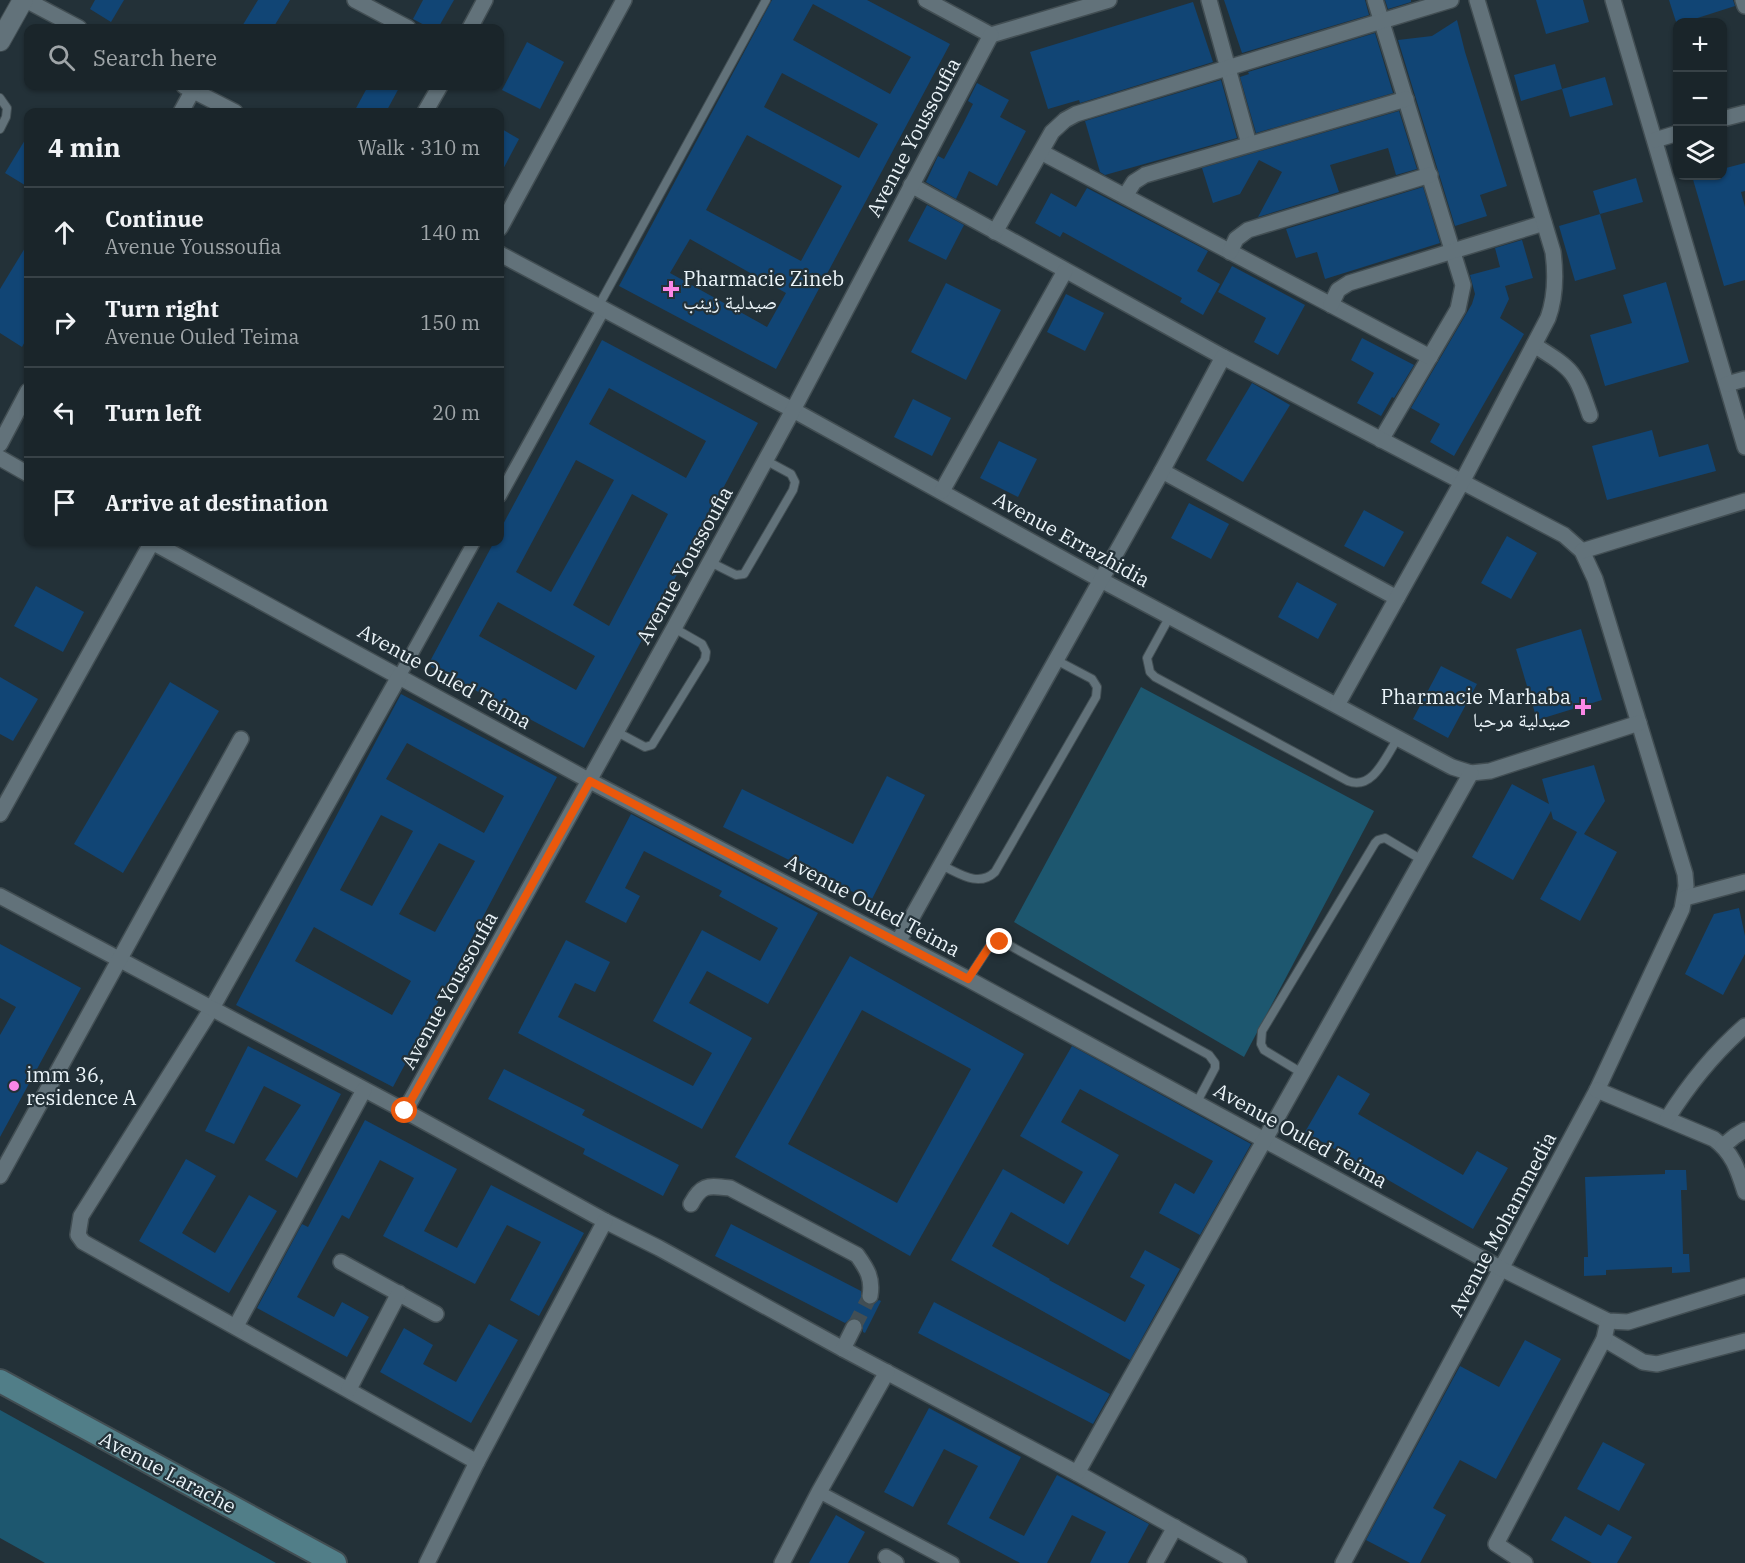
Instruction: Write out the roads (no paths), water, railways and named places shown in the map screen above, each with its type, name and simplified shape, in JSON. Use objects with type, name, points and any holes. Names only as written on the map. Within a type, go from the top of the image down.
[{"type":"main road","name":"Avenue Larache","points":[[0,1382],[335,1563]]},
{"type":"street","points":[[0,41],[24,0],[71,24]]},
{"type":"street","points":[[355,0],[400,24]]},
{"type":"street","points":[[472,24],[485,0]]},
{"type":"street","points":[[504,221],[624,0]]},
{"type":"street","points":[[926,0],[991,35],[1109,0]]},
{"type":"street","points":[[1209,0],[1249,144]]},
{"type":"street","points":[[1375,0],[1463,285],[1461,301],[1382,440]]},
{"type":"street","points":[[995,232],[1058,126],[1076,114],[1451,0]]},
{"type":"street","points":[[1337,705],[1462,482],[1548,318],[1556,281],[1553,252],[1477,0]]},
{"type":"street","points":[[1613,0],[1745,447]]},
{"type":"street","points":[[1743,0],[1745,6]]},
{"type":"street","name":"Avenue Youssoufia","points":[[405,1111],[590,781],[793,410],[991,35]]},
{"type":"street","points":[[182,108],[188,90]]},
{"type":"street","points":[[193,90],[227,108]]},
{"type":"street","points":[[427,108],[438,90]]},
{"type":"street","points":[[1125,196],[1134,182],[1144,175],[1406,99]]},
{"type":"street","points":[[1727,118],[1745,113]]},
{"type":"street","points":[[1654,140],[1673,134]]},
{"type":"street","points":[[1041,152],[1430,357]]},
{"type":"street","points":[[1230,252],[1236,238],[1248,230],[1430,176]]},
{"type":"street","points":[[911,185],[1223,357],[1564,535],[1582,551],[1592,569],[1685,874],[1685,898],[1745,882]]},
{"type":"street","points":[[1331,305],[1338,290],[1349,283],[1544,223]]},
{"type":"street","name":"Avenue Errazhidia","points":[[504,256],[793,410],[1101,580],[1452,767],[1471,773]]},
{"type":"street","points":[[942,491],[1065,271]]},
{"type":"street","points":[[504,489],[600,309]]},
{"type":"street","points":[[1534,345],[1569,369],[1580,387],[1590,415]]},
{"type":"street","points":[[898,942],[1162,471],[1223,357]]},
{"type":"street","points":[[1727,384],[1745,379]]},
{"type":"street","points":[[0,444],[24,399]]},
{"type":"street","points":[[0,458],[24,472]]},
{"type":"street","points":[[1162,471],[1397,598]]},
{"type":"street","points":[[1582,551],[1745,501]]},
{"type":"street","points":[[0,814],[150,546]]},
{"type":"street","name":"Avenue Ouled Teima","points":[[159,546],[400,675],[590,781],[968,979],[1502,1269],[1608,1321]]},
{"type":"street","points":[[472,546],[212,1008],[81,1216],[78,1235],[83,1242],[477,1462]]},
{"type":"street","points":[[1077,1473],[1471,773],[1490,771],[1639,723]]},
{"type":"street","points":[[0,1176],[241,739]]},
{"type":"street","points":[[0,896],[405,1111],[605,1221],[1077,1473],[1239,1563]]},
{"type":"street","name":"Avenue Mohammedia","points":[[1343,1563],[1597,1090],[1678,920],[1685,898]]},
{"type":"street","points":[[1667,1119],[1708,1062],[1745,1026]]},
{"type":"street","points":[[236,1326],[364,1090]]},
{"type":"street","points":[[1597,1090],[1714,1139],[1723,1146],[1734,1161],[1745,1192]]},
{"type":"street","points":[[1723,1146],[1745,1130]]},
{"type":"street","points":[[691,1204],[698,1191],[709,1186],[730,1188],[858,1255],[868,1269],[872,1284],[870,1296]]},
{"type":"street","points":[[428,1563],[477,1462],[605,1221]]},
{"type":"street","points":[[341,1262],[436,1314]]},
{"type":"street","points":[[1525,1563],[1496,1544],[1604,1340],[1608,1321],[1628,1322],[1745,1287]]},
{"type":"street","points":[[349,1389],[399,1293]]},
{"type":"street","points":[[843,1349],[854,1327]]},
{"type":"street","points":[[1604,1340],[1643,1362],[1657,1365],[1745,1341]]},
{"type":"street","points":[[782,1563],[887,1372]]},
{"type":"street","points":[[819,1492],[953,1563]]},
{"type":"street","points":[[1155,1563],[1175,1527]]},
{"type":"lane","points":[[600,309],[766,0]]},
{"type":"lane","points":[[0,98],[6,104],[7,113],[0,129]]},
{"type":"lane","points":[[710,562],[736,575],[744,574],[793,490],[795,482],[791,474],[765,460]]},
{"type":"lane","points":[[1170,616],[1147,658],[1150,672],[1155,677],[1348,781],[1358,784],[1372,778],[1398,738]]},
{"type":"lane","points":[[617,732],[645,747],[652,746],[705,660],[705,647],[674,628]]},
{"type":"lane","points":[[941,865],[972,879],[982,880],[995,872],[1096,697],[1097,687],[1092,679],[1056,660]]},
{"type":"lane","points":[[1302,1073],[1264,1050],[1260,1044],[1262,1031],[1378,840],[1389,840],[1422,860]]},
{"type":"lane","points":[[968,979],[992,944],[1000,942],[1007,944],[1209,1055],[1215,1068],[1197,1102]]},
{"type":"tunnel","points":[[854,1327],[870,1296]]},
{"type":"place","name":"Pharmacie Zineb صيدلية زينب","points":[[671,289]]},
{"type":"place","name":"Pharmacie Marhaba صيدلية مرحبا","points":[[1583,707]]},
{"type":"place","name":"imm 36, residence A","points":[[14,1086]]}]
